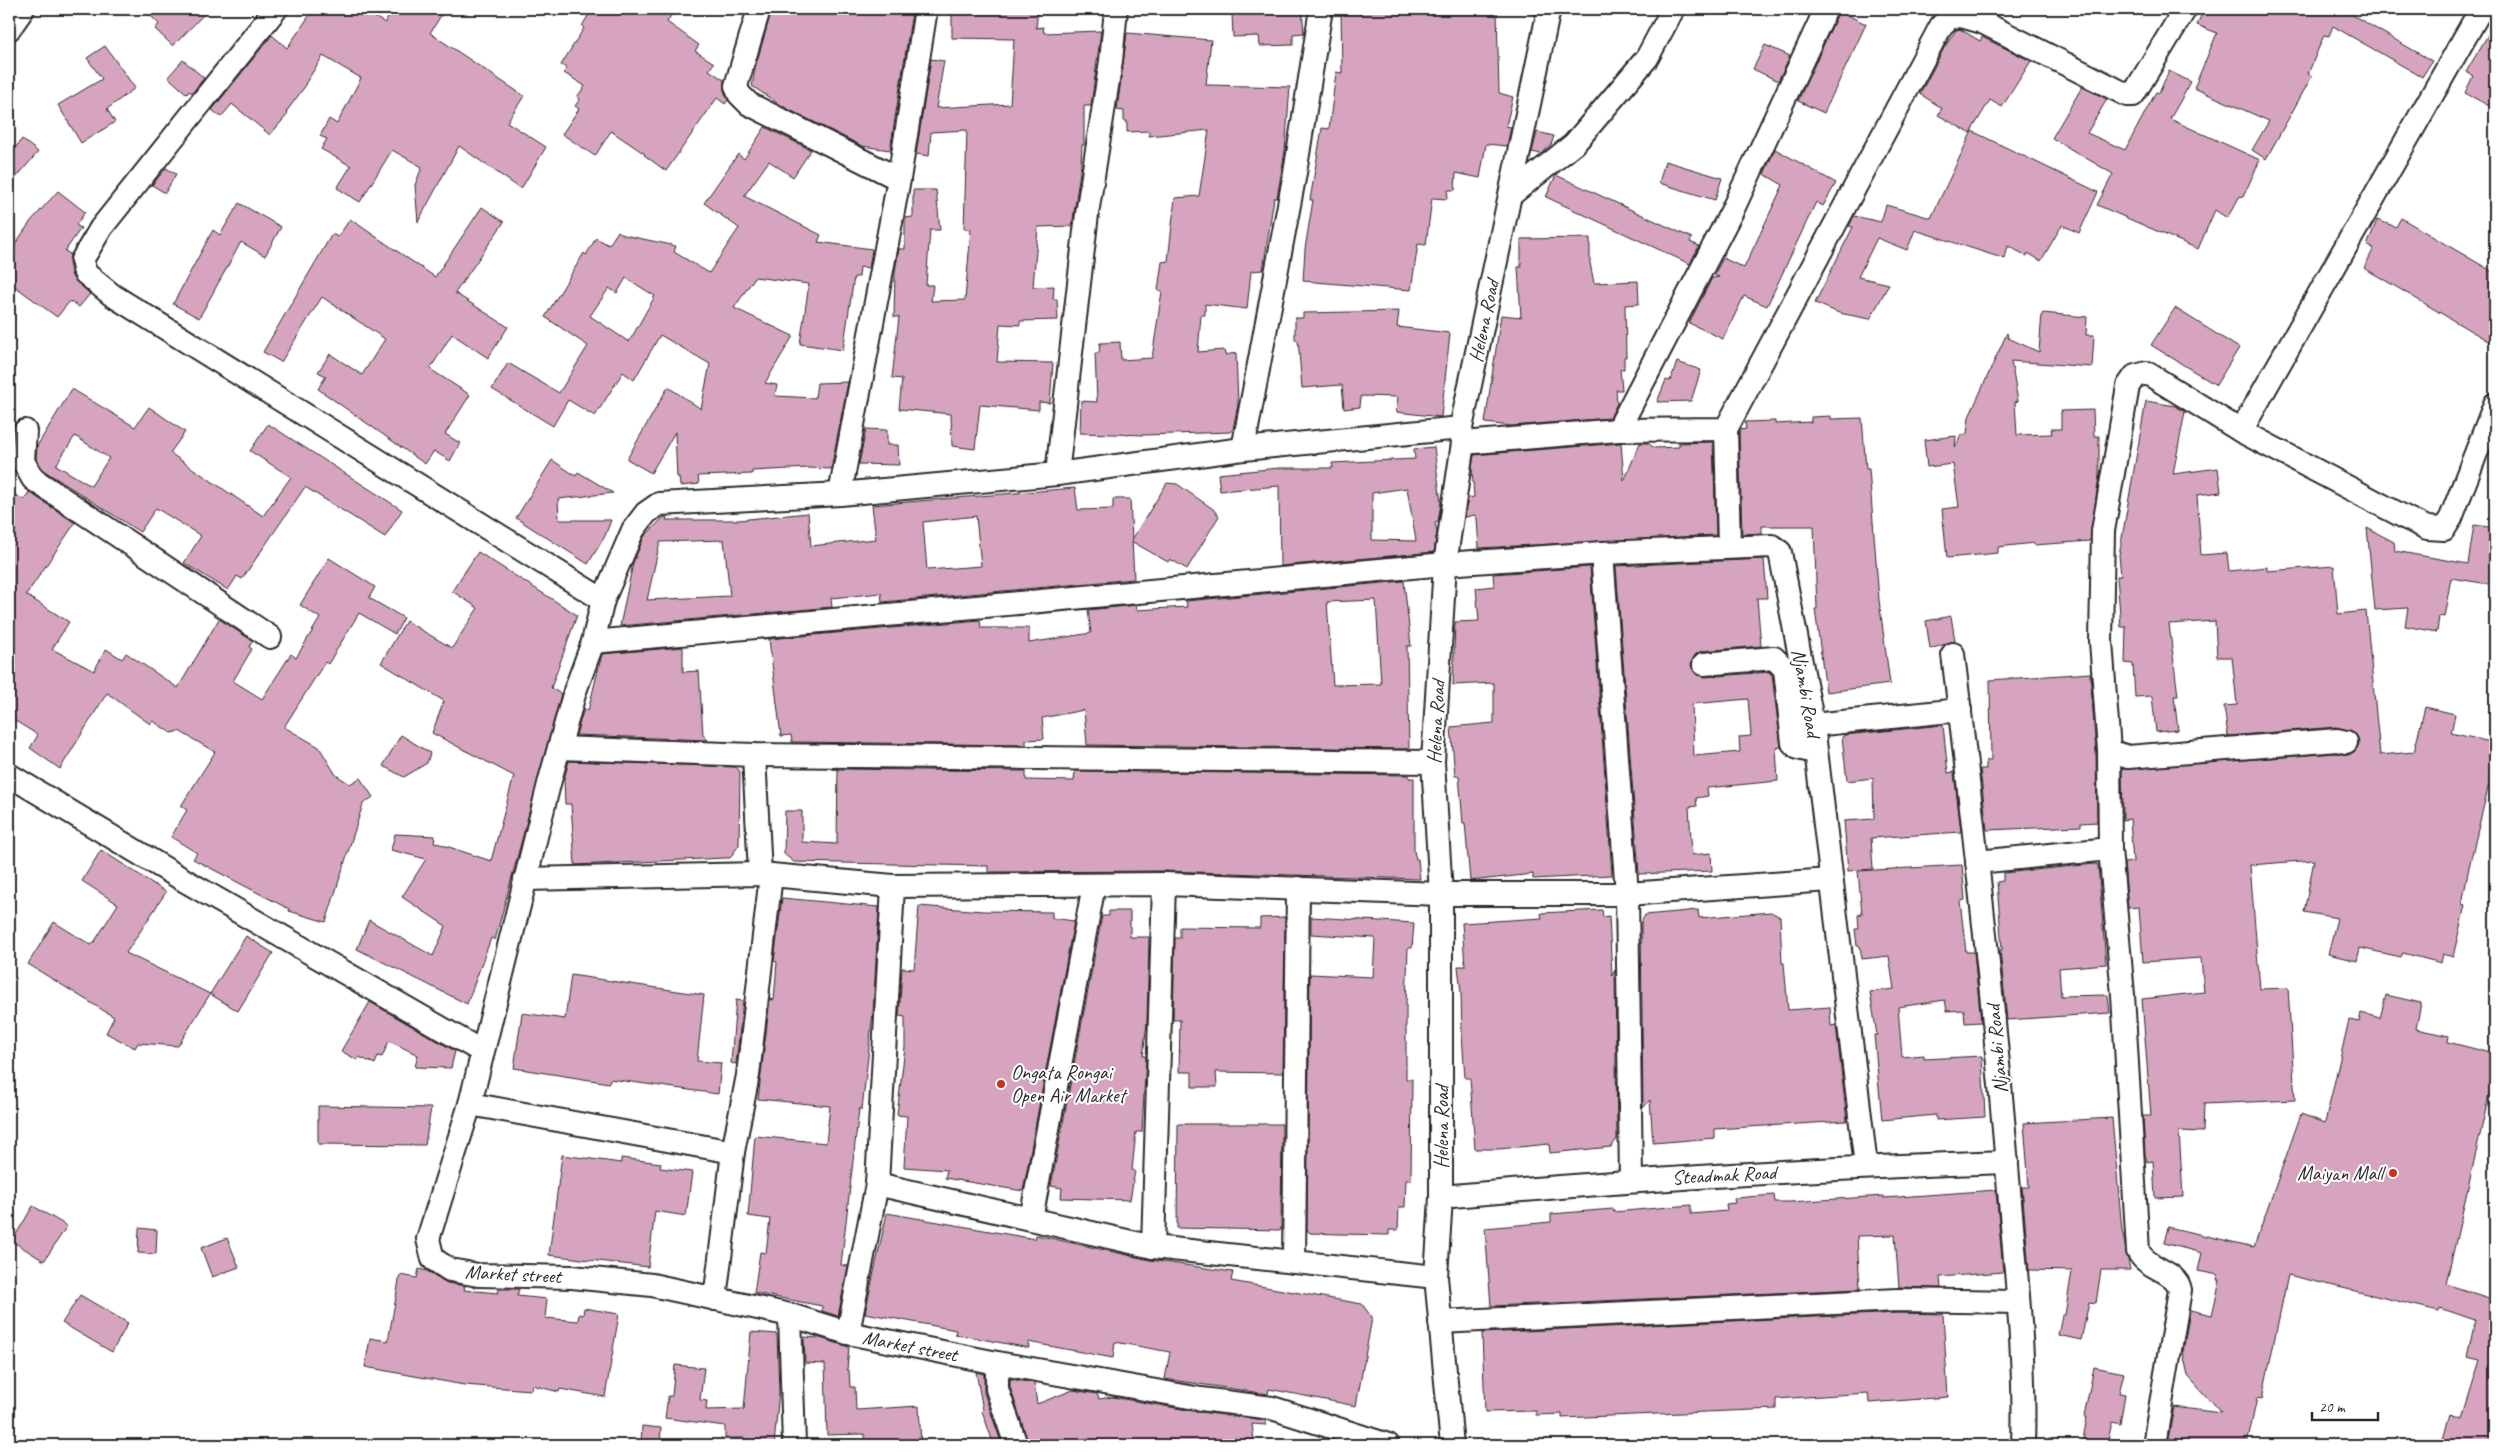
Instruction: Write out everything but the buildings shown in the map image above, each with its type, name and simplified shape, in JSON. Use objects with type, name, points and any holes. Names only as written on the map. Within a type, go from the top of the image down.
[{"type":"street","points":[[9,29],[23,9]]},
{"type":"street","points":[[276,9],[101,228],[82,260],[85,273],[112,295],[603,600]]},
{"type":"street","points":[[759,9],[736,86],[739,94],[749,104],[899,179]]},
{"type":"street","points":[[840,494],[899,179],[926,9]]},
{"type":"street","points":[[1058,474],[1086,214],[1111,61],[1116,9]]},
{"type":"street","points":[[1243,449],[1295,173],[1321,9]]},
{"type":"street","name":"Helena Road","points":[[1452,1445],[1436,1277],[1442,1197],[1441,894],[1433,762],[1446,564],[1462,435],[1549,9]]},
{"type":"street","points":[[1512,194],[1574,144],[1647,58],[1673,9]]},
{"type":"street","points":[[1618,430],[1732,212],[1826,9]]},
{"type":"street","points":[[594,642],[1446,564],[1729,546],[1726,429],[1941,26],[1950,18],[1961,16],[1982,22],[2127,95],[2134,95],[2185,9]]},
{"type":"street","points":[[2241,431],[2481,9]]},
{"type":"street","points":[[2154,1445],[2180,1290],[2179,1283],[2174,1278],[2149,1265],[2142,1259],[2138,1251],[2123,995],[2110,849],[2109,751],[2101,642],[2103,530],[2128,386],[2134,376],[2147,373],[2241,431],[2408,519],[2427,528],[2444,529],[2451,518],[2495,404]]},
{"type":"street","points":[[733,1152],[470,1104],[558,748],[575,691],[594,642],[603,600],[633,530],[646,513],[659,504],[840,494],[1058,474],[1243,449],[1462,435],[1726,429]]},
{"type":"street","points":[[25,430],[24,461],[33,478],[270,637]]},
{"type":"street","name":"Njambi Road","points":[[1729,546],[1772,546],[1780,552],[1812,725],[1866,1166]]},
{"type":"street","points":[[1602,553],[1627,894],[1631,1180]]},
{"type":"street","name":"Njambi Road","points":[[1953,654],[1991,976],[2018,1302],[2024,1421],[2023,1445]]},
{"type":"street","points":[[1704,664],[1774,658],[1785,669],[1793,743],[1798,748],[1815,752]]},
{"type":"street","points":[[1812,725],[1960,710]]},
{"type":"street","points":[[2109,751],[2128,756],[2337,740],[2346,742]]},
{"type":"street","points":[[558,748],[754,755],[1433,762]]},
{"type":"street","points":[[715,1298],[733,1152],[748,1075],[765,875],[754,755]]},
{"type":"street","points":[[9,775],[134,851],[482,1051]]},
{"type":"street","points":[[1978,862],[2110,849]]},
{"type":"street","points":[[525,879],[765,875],[893,886],[1164,884],[1441,894],[1627,894],[1830,880]]},
{"type":"street","points":[[1153,1247],[1164,884]]},
{"type":"street","points":[[1031,1219],[1094,885]]},
{"type":"street","points":[[848,1333],[877,1184],[893,886]]},
{"type":"street","points":[[1294,1262],[1298,888]]},
{"type":"street","name":"Market street","points":[[470,1104],[428,1239],[433,1259],[450,1270],[478,1275],[572,1278],[652,1285],[790,1315],[848,1333],[997,1363],[1201,1399],[1272,1408],[1388,1445]]},
{"type":"street","name":"Steadmak Road","points":[[1442,1197],[1631,1180],[1866,1166],[2007,1162]]},
{"type":"street","points":[[877,1184],[1153,1247],[1436,1277]]},
{"type":"street","points":[[1440,1322],[1898,1300],[2018,1302]]},
{"type":"street","points":[[790,1315],[794,1445]]},
{"type":"street","points":[[997,1363],[997,1389],[1016,1445]]},
{"type":"place","name":"Ongata Rongai Open Air Market","points":[[1001,1084]]},
{"type":"place","name":"Maiyan Mall","points":[[2393,1173]]}]
